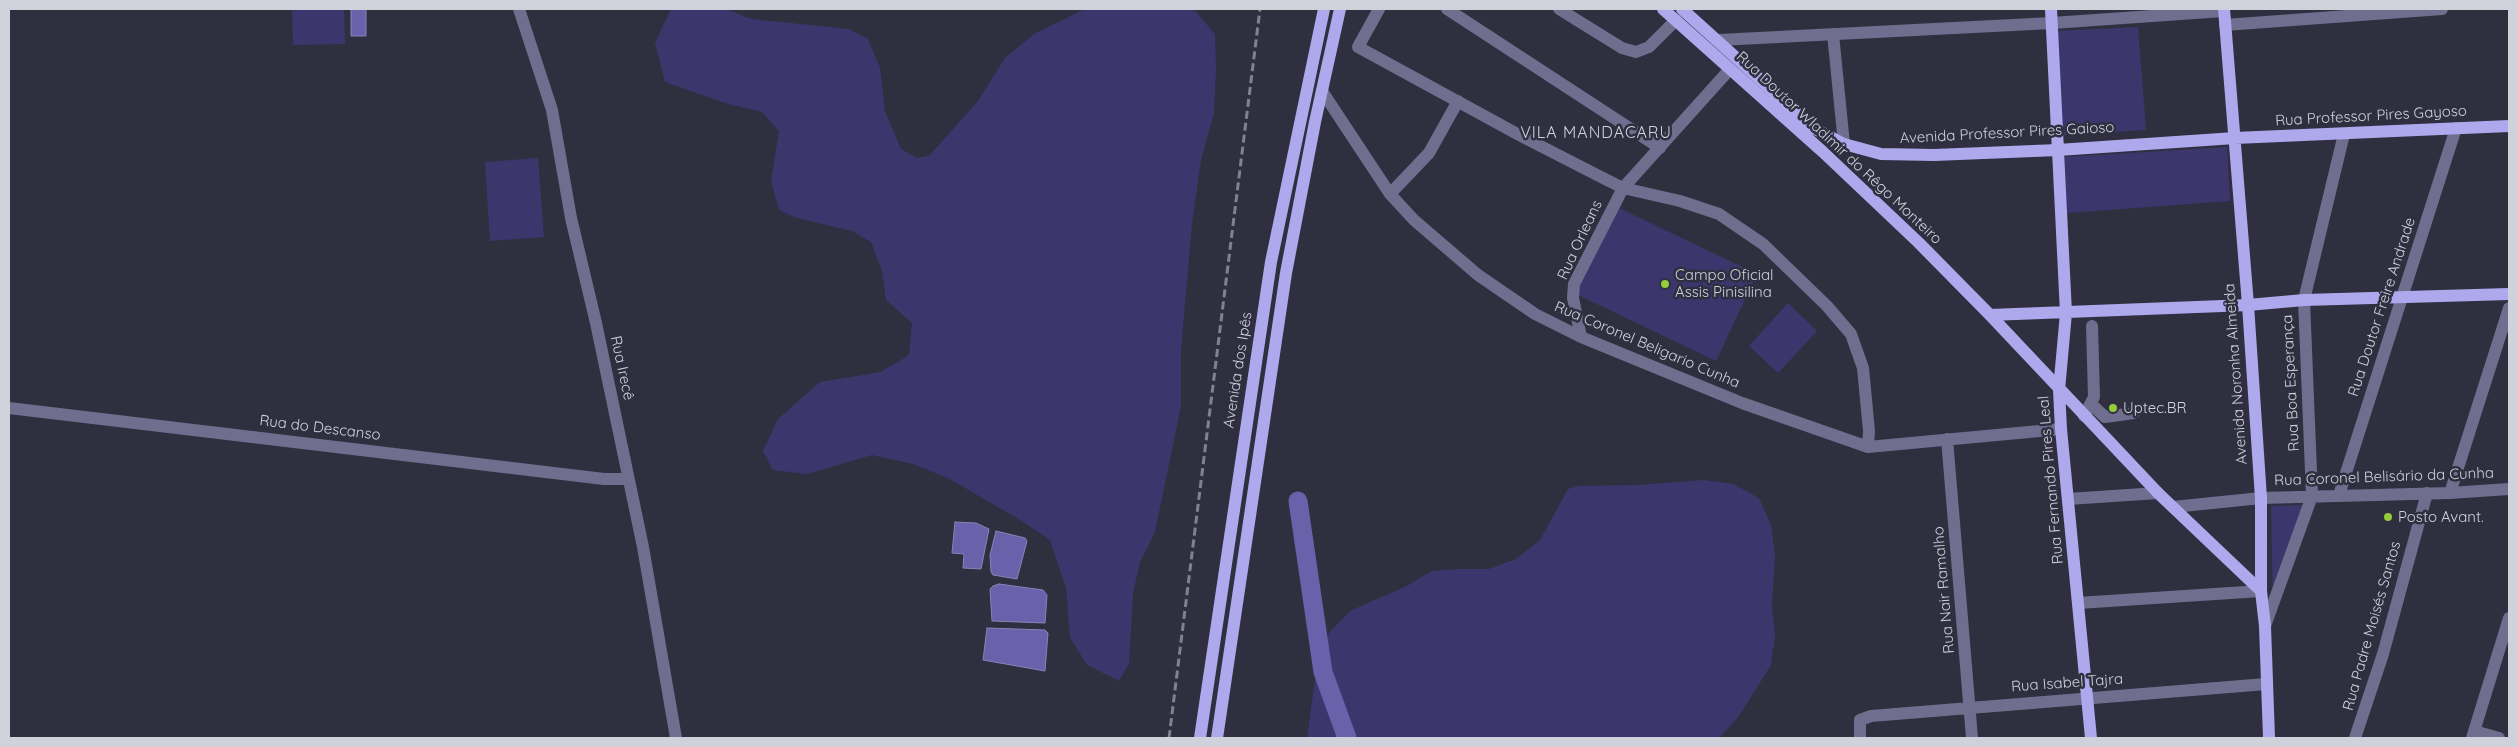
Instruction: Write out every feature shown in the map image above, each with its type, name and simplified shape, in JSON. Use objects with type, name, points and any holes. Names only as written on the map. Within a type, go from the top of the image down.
[{"type":"main road","name":"Avenida dos Ipês","points":[[1200,738],[1232,516],[1280,209],[1324,9]]},
{"type":"main road","points":[[1217,738],[1253,484],[1286,274],[1340,9]]},
{"type":"main road","name":"Rua Fernando Pires Leal","points":[[2050,9],[2066,313],[2059,390],[2061,429],[2091,738]]},
{"type":"main road","name":"Avenida Noronha Almeida","points":[[2224,10],[2248,305],[2261,498],[2261,591],[2265,626],[2269,738]]},
{"type":"main road","name":"Avenida Professor Pires Gaioso","points":[[1671,12],[1719,40],[1815,129],[1844,144],[1881,154],[1908,156],[2058,150],[2235,138]]},
{"type":"main road","name":"Rua Doutor Wladimir do Rêgo Monteiro","points":[[1671,12],[1730,70],[1823,152],[1919,243],[1990,315],[2158,493],[2261,591]]},
{"type":"main road","name":"Rua Professor Pires Gayoso","points":[[2235,138],[2509,126]]},
{"type":"main road","points":[[1990,315],[2248,305],[2304,300],[2509,294]]},
{"type":"main road","points":[[1237,483],[1245,487],[1253,484]]},
{"type":"main road","points":[[1232,516],[1242,514],[1248,519]]},
{"type":"street","name":"Rua Irecê","points":[[519,9],[552,110],[571,218],[628,478],[676,738]]},
{"type":"street","points":[[1379,9],[1358,47],[1521,136],[1623,188],[1694,206],[1732,222],[1763,244],[1841,321],[1856,346],[1862,368],[1869,432],[1868,447],[2061,429]]},
{"type":"street","points":[[1447,9],[1660,148]]},
{"type":"street","points":[[1559,9],[1622,48],[1636,52],[1649,47],[1671,12]]},
{"type":"street","points":[[2225,25],[2442,9]]},
{"type":"street","points":[[1719,40],[2052,23],[2224,10]]},
{"type":"street","points":[[1833,34],[1844,144]]},
{"type":"street","name":"Rua Orleans","points":[[1581,337],[1573,298],[1574,284],[1623,188],[1730,70]]},
{"type":"street","points":[[1322,91],[1390,194],[1429,153],[1458,102]]},
{"type":"street","name":"Rua Doutor Freire Andrade","points":[[2339,495],[2456,128]]},
{"type":"street","name":"Rua Boa Esperança","points":[[2265,626],[2312,496],[2304,300],[2344,134]]},
{"type":"street","name":"Rua Coronel Beligario Cunha","points":[[1390,194],[1427,231],[1478,275],[1535,314],[1581,337],[1742,403],[1868,447]]},
{"type":"street","points":[[2450,493],[2509,308]]},
{"type":"street","points":[[2084,416],[2094,397],[2092,326]]},
{"type":"street","points":[[2091,404],[2105,417],[2134,413]]},
{"type":"street","name":"Rua do Descanso","points":[[9,408],[604,479],[628,478]]},
{"type":"street","name":"Rua Nair Ramalho","points":[[1947,439],[1972,738]]},
{"type":"street","name":"Rua Coronel Belisário da Cunha","points":[[2173,506],[2261,498],[2450,493],[2509,489]]},
{"type":"street","points":[[2068,499],[2158,493]]},
{"type":"street","name":"Rua Padre Moisés Santos","points":[[2355,738],[2383,654],[2427,493]]},
{"type":"street","points":[[2078,603],[2261,591]]},
{"type":"street","points":[[2500,738],[2473,734],[2509,620]]},
{"type":"street","name":"Rua Isabel Tajra","points":[[1860,738],[1860,720],[1871,716],[2266,684]]},
{"type":"shaded area","points":[[292,9],[344,9],[345,44],[293,45]]},
{"type":"shaded area","points":[[351,9],[366,9],[366,36],[351,36]]},
{"type":"shaded area","points":[[671,9],[726,9],[751,19],[849,29],[868,39],[880,68],[885,111],[901,149],[917,158],[929,156],[978,101],[1005,58],[1034,34],[1085,9],[1189,9],[1195,11],[1215,34],[1214,113],[1201,160],[1192,223],[1181,350],[1181,406],[1155,532],[1140,562],[1133,593],[1129,664],[1119,681],[1087,665],[1070,637],[1066,588],[1050,540],[1025,523],[950,479],[913,464],[872,455],[807,474],[773,470],[763,451],[778,419],[820,382],[881,372],[909,355],[912,323],[886,300],[882,271],[871,242],[852,231],[797,218],[779,210],[771,181],[779,131],[762,112],[728,104],[665,82],[655,43]]},
{"type":"shaded area","points":[[2138,27],[2146,130],[2062,135],[2056,31]]},
{"type":"shaded area","points":[[2227,147],[2230,201],[2067,213],[2063,157]]},
{"type":"shaded area","points":[[538,158],[544,237],[490,241],[485,162]]},
{"type":"shaded area","name":"Campo Oficial Assis Pinisilina","points":[[1615,206],[1757,274],[1716,361],[1574,293]]},
{"type":"shaded area","points":[[1788,303],[1817,331],[1778,373],[1749,346]]},
{"type":"shaded area","points":[[1703,480],[1733,484],[1759,498],[1771,525],[1775,556],[1772,605],[1775,635],[1771,665],[1739,716],[1719,738],[1307,738],[1318,658],[1330,631],[1352,610],[1407,586],[1432,571],[1489,569],[1516,559],[1540,540],[1568,489],[1578,486],[1638,485]]},
{"type":"shaded area","points":[[2305,505],[2273,606],[2271,506]]},
{"type":"shaded area","points":[[955,522],[976,523],[989,529],[981,569],[963,568],[964,554],[952,553]]},
{"type":"shaded area","points":[[996,531],[1025,538],[1027,541],[1017,579],[993,575],[991,572],[990,555]]},
{"type":"shaded area","points":[[999,584],[1043,590],[1047,595],[1045,623],[992,621],[990,589]]},
{"type":"shaded area","points":[[987,628],[1045,630],[1048,633],[1045,671],[983,660]]},
{"type":"waterway","points":[[1298,501],[1323,672],[1347,738]]},
{"type":"railway","points":[[1169,738],[1260,9]]},
{"type":"place","name":"Campo Oficial Assis Pinisilina","points":[[1665,284]]},
{"type":"place","name":"Uptec.BR","points":[[2113,408]]},
{"type":"place","name":"Posto Avant.","points":[[2388,517]]},
{"type":"district","name":"VILA MANDACARU","points":[[1596,133]]}]
